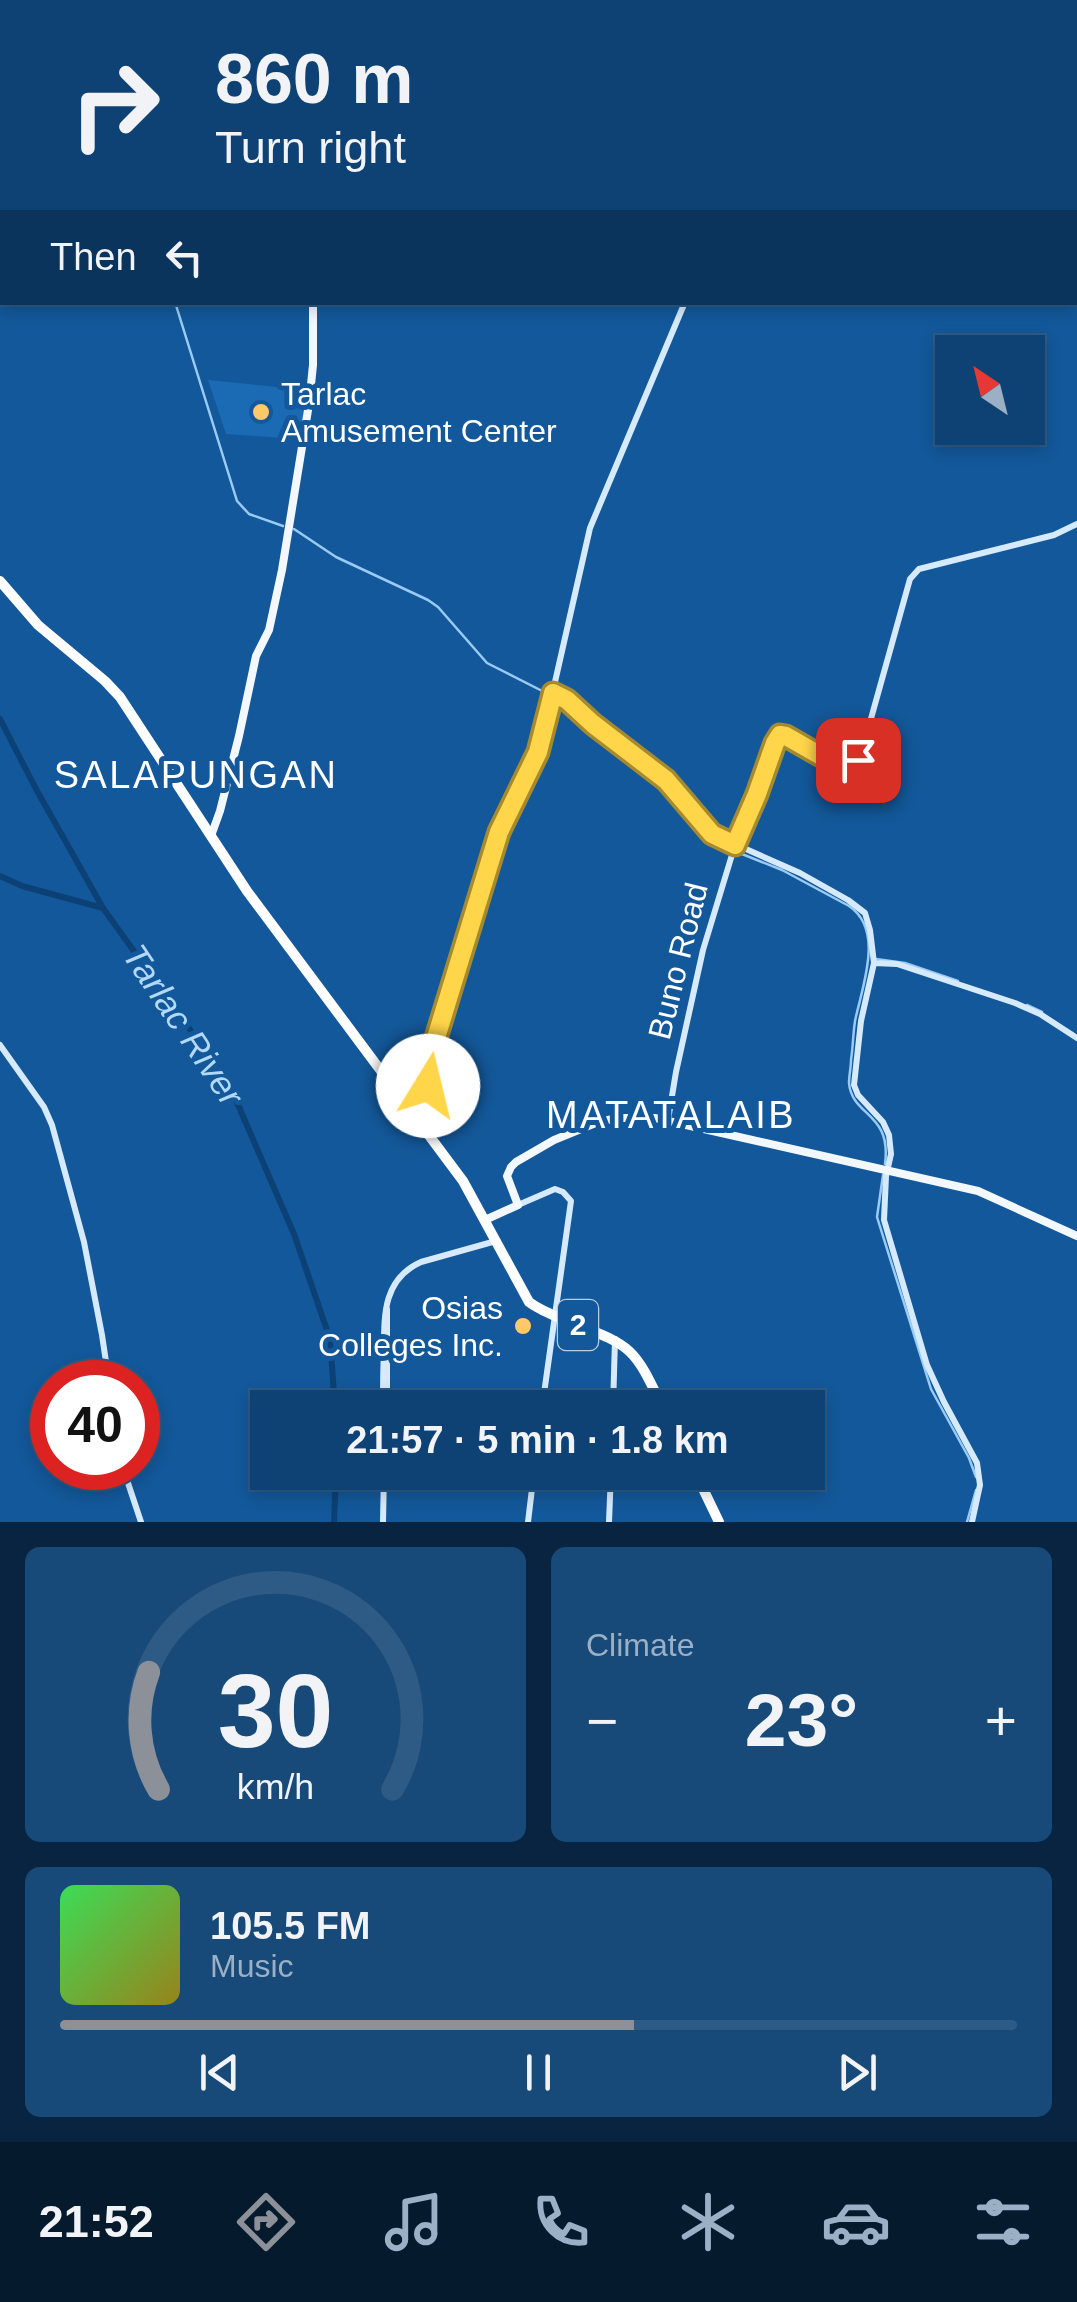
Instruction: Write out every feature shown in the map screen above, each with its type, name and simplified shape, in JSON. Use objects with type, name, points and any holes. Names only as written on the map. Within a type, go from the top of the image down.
[{"type":"highway","name":"2","points":[[0,581],[38,625],[120,697],[247,891],[463,1180],[529,1302],[614,1339],[635,1355],[653,1390]]},
{"type":"highway","points":[[703,1490],[719,1522]]},
{"type":"main road","points":[[211,836],[282,570],[309,404],[313,305]]},
{"type":"main road","points":[[486,1220],[518,1205],[506,1176],[510,1167],[523,1157],[602,1121],[644,1117],[978,1191],[1077,1236]]},
{"type":"street","points":[[412,1111],[429,1084],[432,1051],[499,832],[538,752],[590,528],[683,305]]},
{"type":"street","name":"Buno Road","points":[[668,1120],[702,956],[735,845],[780,735],[821,756],[855,761],[860,758],[914,572],[1054,536],[1077,524]]},
{"type":"street","points":[[552,696],[567,700],[666,780],[712,834],[800,873],[864,913],[874,963],[861,1020],[854,1086],[880,1118],[892,1145],[884,1220],[935,1384],[977,1463],[980,1485],[972,1522]]},
{"type":"street","points":[[874,963],[897,964],[1015,1003],[1077,1038]]},
{"type":"street","points":[[0,1045],[52,1125],[84,1242],[106,1360]]},
{"type":"street","points":[[518,1205],[555,1189],[571,1201],[545,1390]]},
{"type":"street","points":[[385,1390],[384,1314],[396,1282],[413,1266],[496,1240]]},
{"type":"street","points":[[613,1390],[614,1339]]},
{"type":"street","points":[[130,1490],[141,1522]]},
{"type":"street","points":[[385,1490],[385,1522]]},
{"type":"street","points":[[528,1522],[532,1490]]},
{"type":"street","points":[[610,1522],[611,1490]]},
{"type":"shaded area","name":"Tarlac Amusement Center","points":[[208,380],[307,390],[300,439],[226,434]]},
{"type":"waterway","points":[[176,305],[237,501],[249,514],[283,526]]},
{"type":"waterway","points":[[294,529],[336,557],[438,607],[487,663],[554,697],[666,786],[700,828],[731,850]]},
{"type":"waterway","name":"Tarlac River","points":[[0,719],[103,908],[229,1084],[294,1234],[330,1339],[334,1390]]},
{"type":"waterway","points":[[737,852],[782,870],[849,906],[860,916],[869,944],[868,960],[855,1021],[849,1083],[857,1103],[883,1134],[885,1164]]},
{"type":"waterway","points":[[0,876],[22,886],[103,908]]},
{"type":"waterway","points":[[876,959],[905,963],[958,981]]},
{"type":"waterway","points":[[1027,1005],[1042,1012]]},
{"type":"waterway","points":[[883,1175],[877,1217],[931,1389],[976,1477]]},
{"type":"waterway","name":"Tarlac River","points":[[334,1522],[335,1490]]},
{"type":"waterway","points":[[967,1522],[976,1490]]},
{"type":"place","name":"Tarlac Amusement Center","points":[[261,412]]},
{"type":"place","name":"Osias Colleges Inc.","points":[[523,1326]]},
{"type":"district","name":"SALAPUNGAN","points":[[196,775]]},
{"type":"district","name":"MATATALAIB","points":[[671,1115]]},
{"type":"route","points":[[428,1086],[432,1051],[499,832],[538,752],[553,693],[666,780],[712,834],[735,845],[780,735],[821,756],[858,760]]}]
